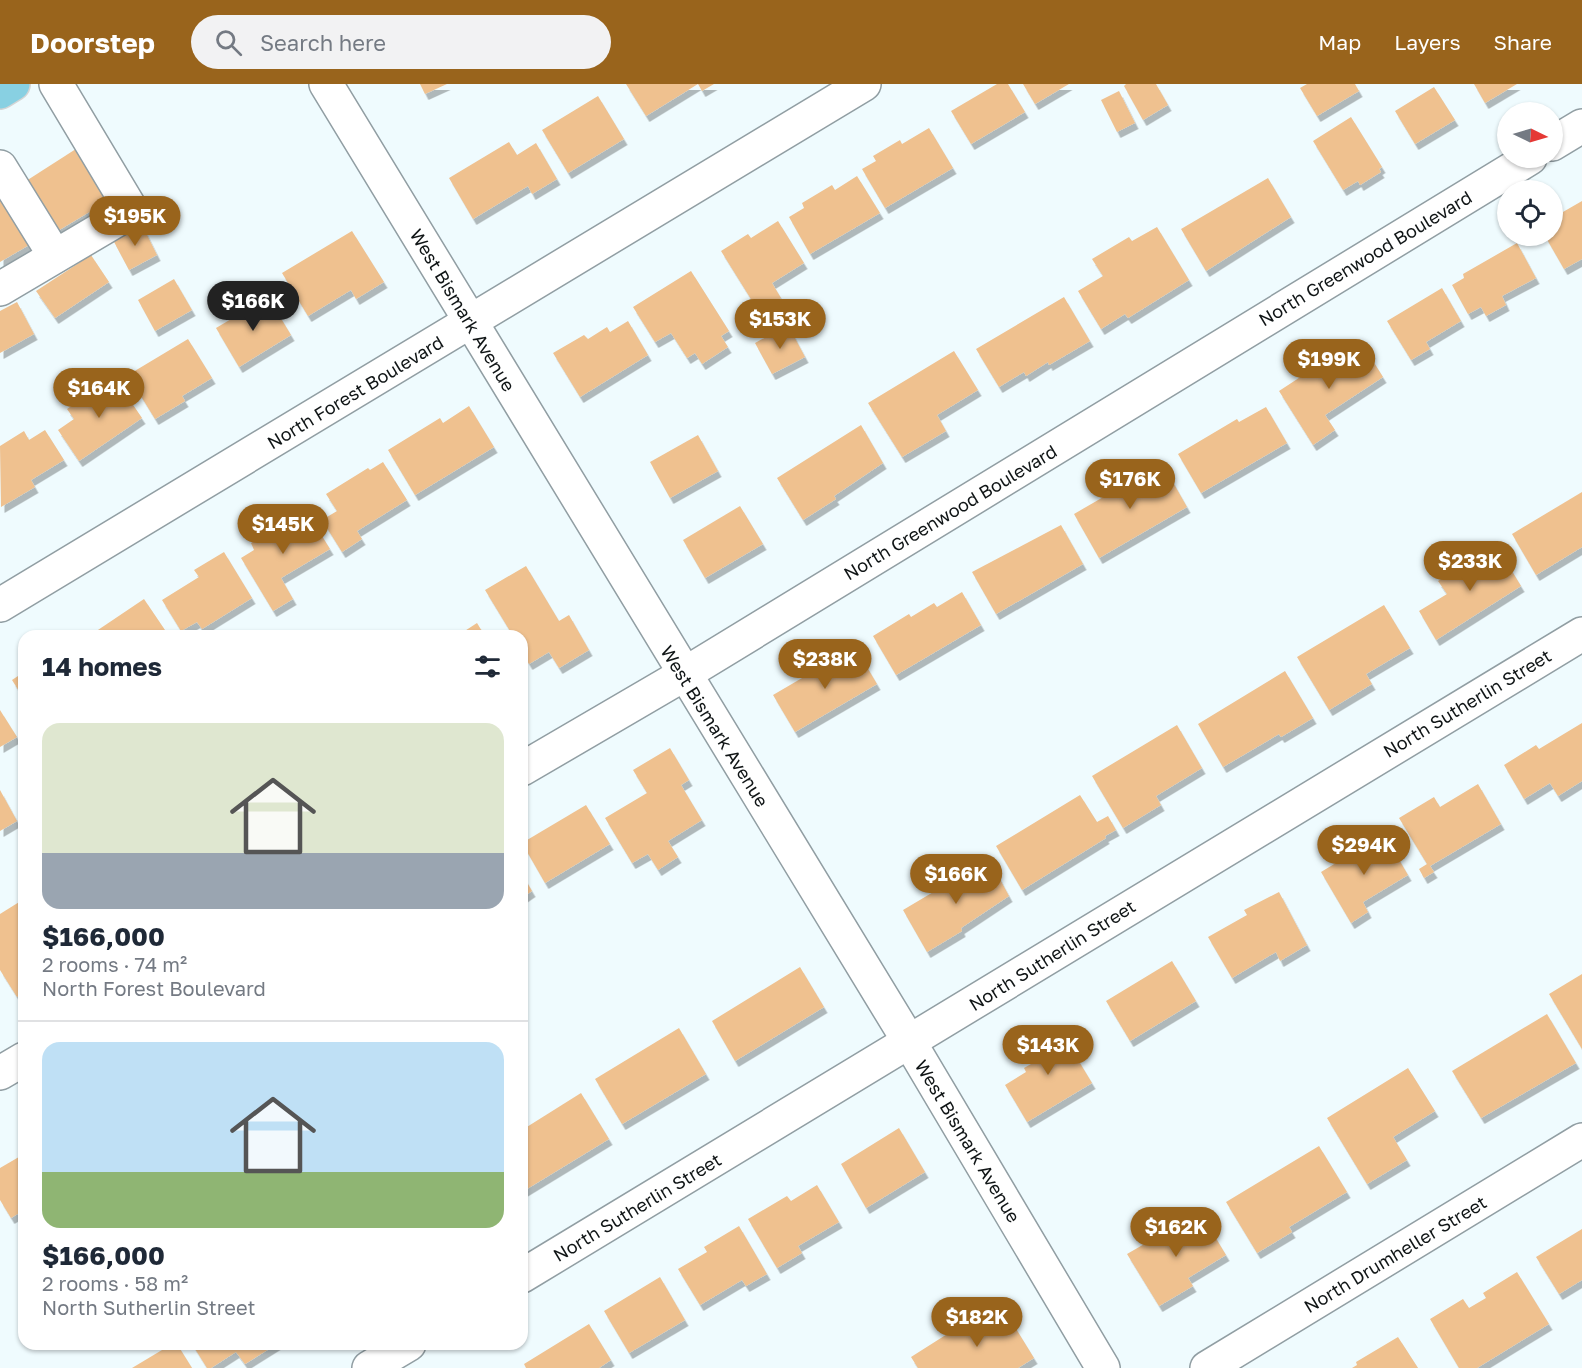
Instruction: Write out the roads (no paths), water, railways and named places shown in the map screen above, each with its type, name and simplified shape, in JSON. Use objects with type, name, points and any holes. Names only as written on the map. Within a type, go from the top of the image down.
[{"type":"main road","points":[[0,92],[13,84]]},
{"type":"street","points":[[0,289],[132,210],[56,84]]},
{"type":"street","name":"West Bismark Avenue","points":[[326,84],[683,675],[910,1043],[1103,1368]]},
{"type":"street","name":"North Forest Boulevard","points":[[0,605],[864,84]]},
{"type":"street","points":[[1563,137],[1582,126]]},
{"type":"street","points":[[0,167],[55,256]]},
{"type":"street","name":"North Greenwood Boulevard","points":[[528,765],[683,675],[1514,168]]},
{"type":"street","name":"North Sutherlin Street","points":[[528,1272],[910,1043],[1301,801],[1582,634]]},
{"type":"street","points":[[0,1073],[18,1062]]},
{"type":"street","name":"North Drumheller Street","points":[[1207,1368],[1582,1140]]},
{"type":"street","points":[[369,1368],[399,1350]]}]
